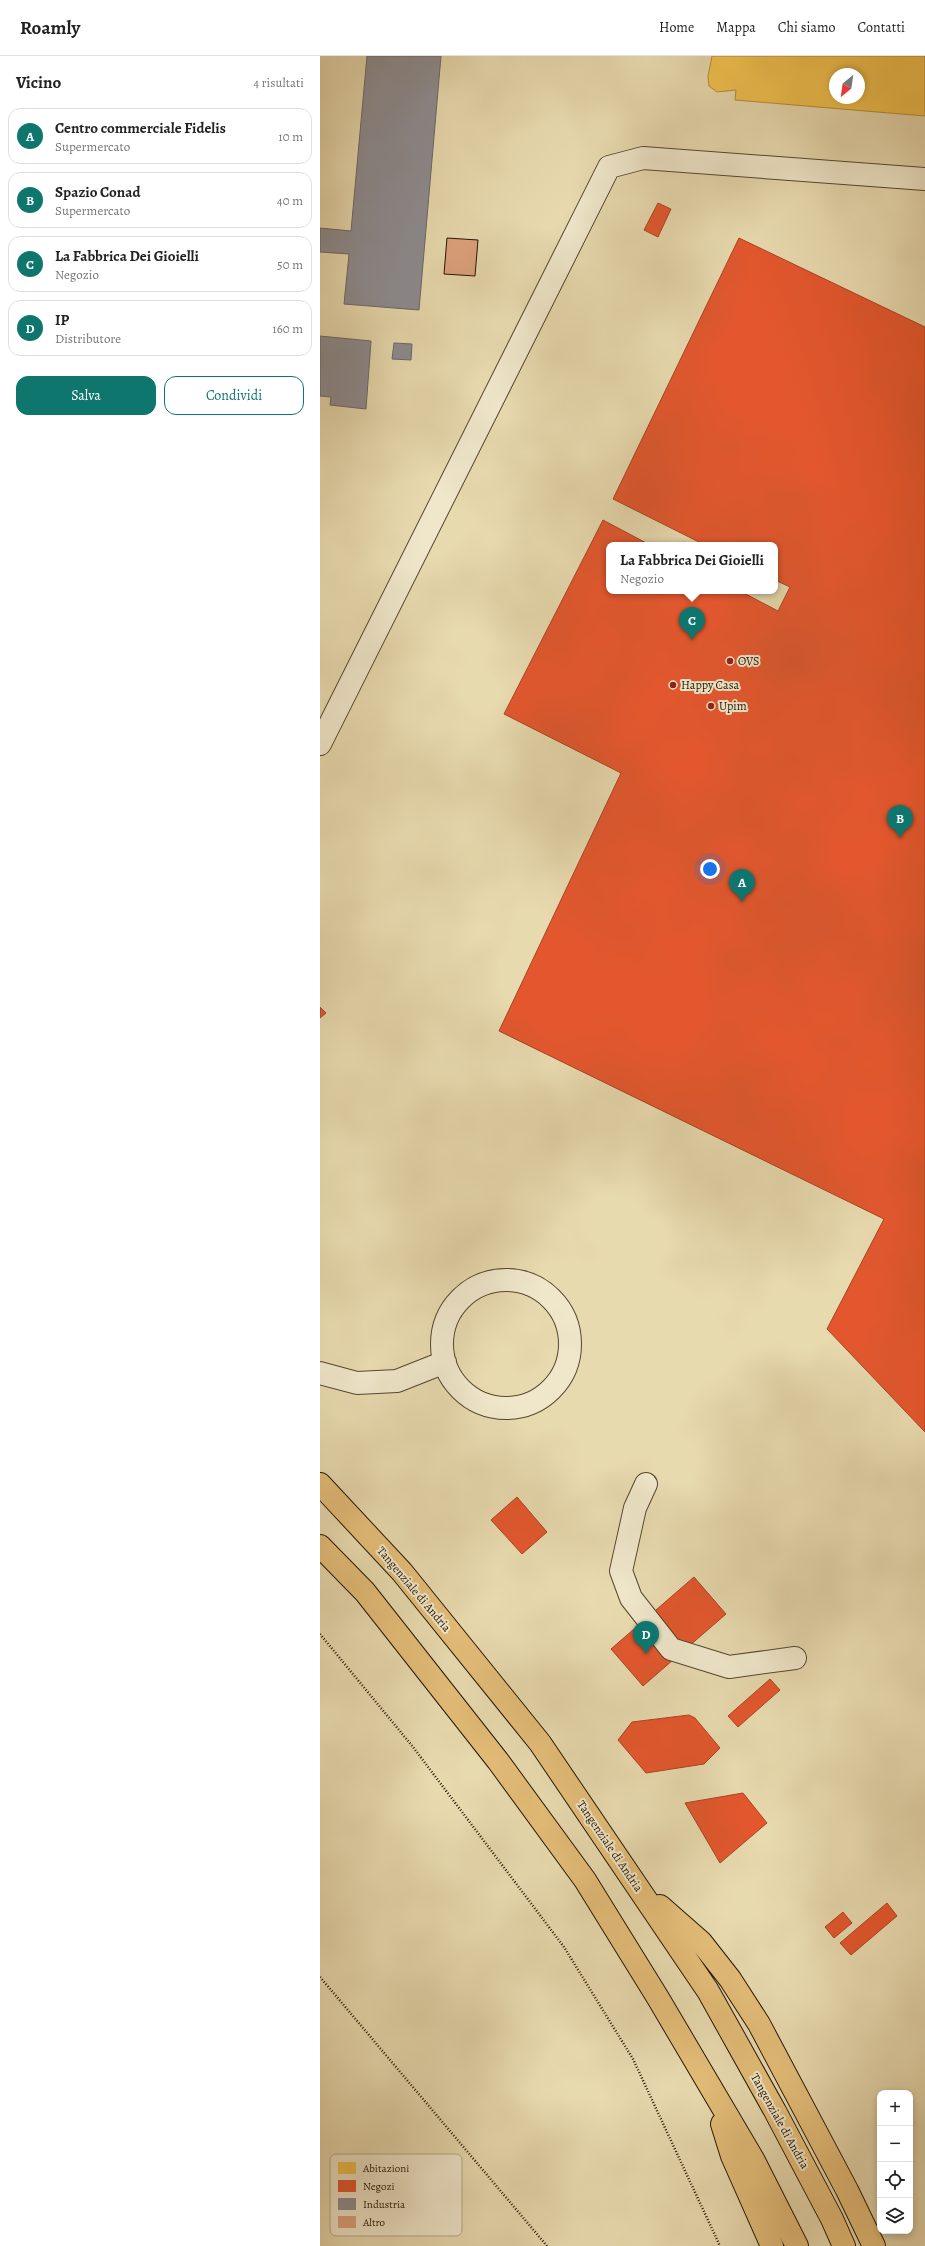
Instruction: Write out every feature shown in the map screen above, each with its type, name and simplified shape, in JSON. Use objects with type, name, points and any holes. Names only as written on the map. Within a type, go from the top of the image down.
[{"type":"main road","name":"Tangenziale di Andria","points":[[320,1484],[402,1572],[540,1743],[708,1991],[782,2124],[832,2219],[844,2246]]},
{"type":"main road","points":[[320,1546],[365,1592],[498,1762],[585,1880],[753,2159],[797,2246]]},
{"type":"main road","points":[[637,1887],[701,1942],[730,1979],[759,2024],[847,2190],[874,2246]]},
{"type":"main road","points":[[712,2090],[732,2156],[772,2246]]},
{"type":"street","points":[[320,744],[608,167],[643,158],[925,179]]},
{"type":"street","points":[[517,1280],[540,1289],[559,1306],[569,1329],[570,1354],[561,1378],[546,1394],[528,1404],[506,1408],[485,1404],[466,1394],[456,1384],[445,1362],[442,1335],[452,1308],[469,1291],[492,1281],[517,1280]]},
{"type":"street","points":[[320,1373],[357,1383],[397,1381],[445,1362]]},
{"type":"street","points":[[646,1484],[635,1508],[621,1571],[631,1598],[671,1649],[729,1667],[795,1658]]},
{"type":"path","points":[[320,1634],[413,1747],[564,1947],[633,2059],[720,2246]]},
{"type":"path","points":[[320,1977],[547,2246]]},
{"type":"building: Abitazioni","points":[[712,56],[925,56],[925,116],[735,100],[736,90],[717,92],[709,86],[708,76]]},
{"type":"building: Negozi","points":[[658,203],[671,209],[658,237],[644,230]]},
{"type":"building: Negozi","points":[[739,238],[925,327],[925,1432],[827,1329],[884,1219],[499,1031],[621,773],[504,714],[603,520],[644,542],[606,542],[606,594],[746,594],[778,611],[790,587],[778,581],[778,542],[699,542],[613,499]]},
{"type":"building: Negozi","points":[[320,1007],[326,1013],[320,1018]]},
{"type":"building: Negozi","points":[[517,1497],[547,1532],[522,1554],[491,1520]]},
{"type":"building: Negozi","points":[[694,1577],[726,1614],[643,1686],[611,1649]]},
{"type":"building: Negozi","points":[[770,1679],[780,1690],[738,1727],[728,1716]]},
{"type":"building: Negozi","points":[[689,1715],[695,1718],[720,1748],[704,1764],[646,1773],[618,1740],[632,1722]]},
{"type":"building: Negozi","points":[[743,1793],[767,1823],[720,1863],[685,1803]]},
{"type":"building: Negozi","points":[[887,1903],[897,1916],[851,1955],[840,1943]]},
{"type":"building: Negozi","points":[[843,1912],[852,1923],[834,1938],[825,1927]]},
{"type":"building: Industria","points":[[367,56],[441,56],[419,310],[344,304],[349,254],[320,252],[320,228],[351,231]]},
{"type":"building: Industria","points":[[320,336],[371,341],[366,409],[330,405],[331,397],[320,396]]},
{"type":"building: Industria","points":[[394,343],[412,344],[411,360],[392,359]]},
{"type":"building: Altro","points":[[447,238],[478,240],[475,276],[444,274]]},
{"type":"place","name":"La Fabbrica Dei Gioielli","points":[[692,640]]},
{"type":"place","name":"OVS","points":[[730,661]]},
{"type":"place","name":"Happy Casa","points":[[673,685]]},
{"type":"place","name":"Upim","points":[[711,706]]},
{"type":"place","name":"Spazio Conad","points":[[900,838]]},
{"type":"place","name":"Centro commerciale Fidelis","points":[[742,902]]},
{"type":"place","name":"IP","points":[[646,1654]]}]
